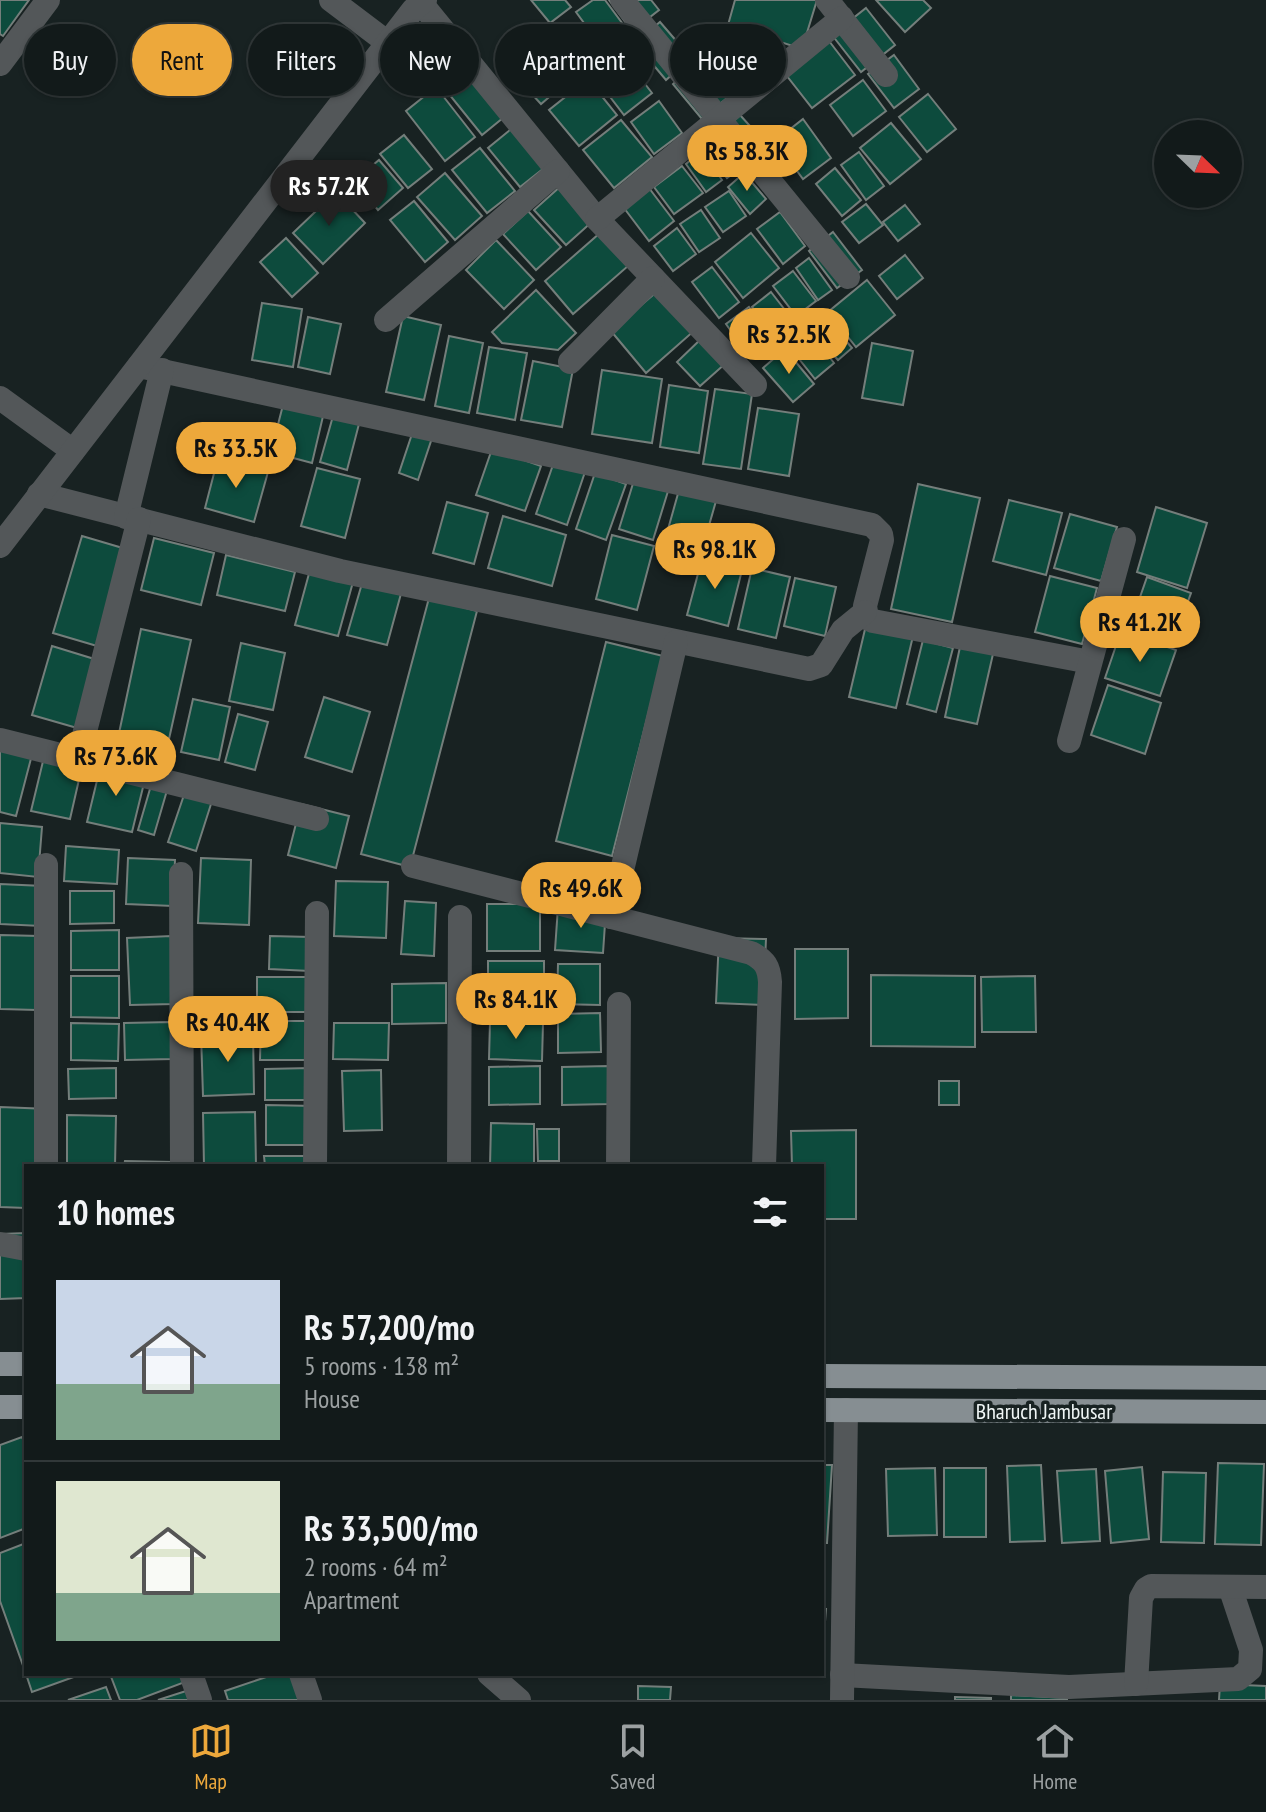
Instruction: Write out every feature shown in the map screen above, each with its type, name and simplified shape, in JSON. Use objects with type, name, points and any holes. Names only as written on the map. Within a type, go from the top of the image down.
[{"type":"main road","points":[[0,1364],[24,1364]]},
{"type":"main road","name":"Bharuch Jambusar","points":[[824,1376],[1266,1378]]},
{"type":"main road","points":[[0,1407],[24,1407]]},
{"type":"main road","name":"Bharuch Jambusar","points":[[834,1410],[1266,1412]]},
{"type":"street","points":[[0,64],[48,0]]},
{"type":"street","points":[[331,0],[380,37]]},
{"type":"street","points":[[622,0],[848,277]]},
{"type":"street","points":[[404,24],[423,2],[597,219],[755,385]]},
{"type":"street","points":[[597,219],[720,120],[834,9],[886,75]]},
{"type":"street","points":[[0,546],[73,451],[150,368],[380,54]]},
{"type":"street","points":[[386,320],[558,171]]},
{"type":"street","points":[[570,362],[653,278]]},
{"type":"street","points":[[78,759],[132,518],[150,368]]},
{"type":"street","points":[[39,494],[340,571],[800,668],[815,668],[827,658],[843,630],[865,612],[882,540],[881,534],[872,525],[150,368]]},
{"type":"street","points":[[0,398],[73,451]]},
{"type":"street","points":[[1069,741],[1124,539]]},
{"type":"street","points":[[865,612],[873,621],[1090,662]]},
{"type":"street","points":[[611,917],[676,642]]},
{"type":"street","points":[[0,740],[317,819]]},
{"type":"street","points":[[46,865],[46,1164]]},
{"type":"street","points":[[413,866],[751,953],[762,959],[769,969],[764,1164]]},
{"type":"street","points":[[181,874],[182,1164]]},
{"type":"street","points":[[315,1164],[317,913]]},
{"type":"street","points":[[459,1164],[460,917]]},
{"type":"street","points":[[618,1164],[619,1004]]},
{"type":"street","points":[[0,1244],[24,1249]]},
{"type":"street","points":[[834,1410],[842,1700]]},
{"type":"street","points":[[1136,1684],[1141,1598],[1146,1589],[1151,1586],[1266,1587]]},
{"type":"street","points":[[842,1675],[1069,1687],[1238,1679],[1250,1669],[1251,1650],[1230,1587]]},
{"type":"street","points":[[192,1676],[200,1700]]},
{"type":"street","points":[[302,1676],[310,1700]]},
{"type":"street","points":[[491,1676],[519,1700]]},
{"type":"building","points":[[0,0],[29,0],[3,36],[0,34]]},
{"type":"building","points":[[531,0],[565,0],[571,7],[550,23]]},
{"type":"building","points":[[593,0],[605,0],[623,24],[585,24],[576,12]]},
{"type":"building","points":[[609,0],[651,0],[659,10],[641,24],[627,24]]},
{"type":"building","points":[[735,0],[817,0],[802,49],[786,44],[786,24],[728,24]]},
{"type":"building","points":[[876,0],[923,0],[931,8],[905,32]]},
{"type":"building","points":[[866,8],[895,45],[861,72],[832,35]]},
{"type":"building","points":[[660,22],[670,34],[670,76],[666,80],[654,66],[654,27]]},
{"type":"building","points":[[826,37],[855,75],[812,108],[786,75],[786,69]]},
{"type":"building","points":[[894,55],[919,89],[894,108],[868,74]]},
{"type":"building","points":[[479,66],[495,86],[495,96],[503,96],[514,109],[482,135],[450,96],[479,96]]},
{"type":"building","points":[[863,80],[886,111],[853,136],[830,105]]},
{"type":"building","points":[[928,94],[956,129],[927,152],[899,117]]},
{"type":"building","points":[[425,96],[443,96],[475,137],[445,161],[406,111]]},
{"type":"building","points":[[534,96],[550,96],[541,104]]},
{"type":"building","points":[[567,96],[602,96],[617,115],[579,146],[549,110]]},
{"type":"building","points":[[609,96],[648,96],[624,115]]},
{"type":"building","points":[[683,96],[725,96],[727,98],[702,119]]},
{"type":"building","points":[[659,101],[682,133],[654,154],[631,122]]},
{"type":"building","points":[[740,115],[768,146],[748,164],[720,133]]},
{"type":"building","points":[[803,119],[831,158],[803,179],[775,141]]},
{"type":"building","points":[[621,120],[652,157],[614,188],[583,150]]},
{"type":"building","points":[[891,123],[921,159],[890,184],[860,148]]},
{"type":"building","points":[[516,125],[548,165],[520,187],[488,148]]},
{"type":"building","points":[[404,135],[432,169],[408,188],[380,154]]},
{"type":"building","points":[[720,137],[743,166],[727,178],[705,149]]},
{"type":"building","points":[[480,148],[515,191],[487,213],[452,170]]},
{"type":"building","points":[[702,151],[722,180],[706,192],[686,164]]},
{"type":"building","points":[[859,152],[884,186],[866,200],[841,165]]},
{"type":"building","points":[[379,160],[403,188],[378,210],[354,181]]},
{"type":"building","points":[[682,166],[703,193],[674,214],[654,187]]},
{"type":"building","points":[[835,168],[861,200],[842,216],[816,184]]},
{"type":"building","points":[[445,173],[482,216],[455,240],[417,197]]},
{"type":"building","points":[[744,173],[766,199],[750,214],[728,187]]},
{"type":"building","points":[[562,185],[594,220],[566,245],[534,210]]},
{"type":"building","points":[[649,188],[674,221],[649,241],[624,208]]},
{"type":"building","points":[[729,191],[746,216],[723,232],[705,207]]},
{"type":"building","points":[[336,192],[365,223],[323,264],[293,233]]},
{"type":"building","points":[[414,201],[448,242],[425,262],[390,220]]},
{"type":"building","points":[[866,204],[883,225],[859,243],[842,222]]},
{"type":"building","points":[[905,205],[920,224],[898,241],[883,222]]},
{"type":"building","points":[[701,210],[720,238],[699,252],[680,224]]},
{"type":"building","points":[[528,211],[561,247],[536,270],[503,234]]},
{"type":"building","points":[[780,212],[805,246],[783,264],[757,229]]},
{"type":"building","points":[[677,228],[696,254],[673,271],[654,246]]},
{"type":"building","points":[[833,232],[862,270],[837,288],[809,251]]},
{"type":"building","points":[[600,233],[628,266],[573,314],[545,281]]},
{"type":"building","points":[[751,233],[779,268],[743,298],[715,262]]},
{"type":"building","points":[[286,238],[318,273],[292,297],[260,262]]},
{"type":"building","points":[[496,240],[534,280],[504,309],[466,270]]},
{"type":"building","points":[[905,255],[923,278],[897,299],[879,276]]},
{"type":"building","points":[[809,258],[832,290],[818,300],[796,268]]},
{"type":"building","points":[[712,267],[739,302],[719,318],[692,282]]},
{"type":"building","points":[[793,271],[816,301],[796,316],[773,286]]},
{"type":"building","points":[[867,280],[895,315],[856,347],[828,312]]},
{"type":"building","points":[[660,289],[695,330],[646,373],[611,331]]},
{"type":"building","points":[[536,290],[576,333],[558,350],[502,343],[492,332]]},
{"type":"building","points":[[771,292],[792,319],[774,334],[752,307]]},
{"type":"building","points":[[262,303],[302,309],[293,367],[252,360]]},
{"type":"building","points":[[749,307],[771,336],[747,353],[726,324]]},
{"type":"building","points":[[824,315],[852,348],[838,360],[809,328]]},
{"type":"building","points":[[403,316],[441,325],[424,400],[386,392]]},
{"type":"building","points":[[308,317],[341,324],[330,374],[298,367]]},
{"type":"building","points":[[808,329],[834,363],[815,379],[788,345]]},
{"type":"building","points":[[449,336],[483,343],[469,413],[435,406]]},
{"type":"building","points":[[702,338],[726,363],[700,386],[677,362]]},
{"type":"building","points":[[872,343],[913,351],[903,405],[862,398]]},
{"type":"building","points":[[489,347],[527,353],[515,420],[477,413]]},
{"type":"building","points":[[785,349],[814,384],[793,402],[763,368]]},
{"type":"building","points":[[533,361],[573,369],[562,427],[521,420]]},
{"type":"building","points":[[602,370],[662,379],[652,443],[592,434]]},
{"type":"building","points":[[669,385],[708,391],[699,453],[660,447]]},
{"type":"building","points":[[715,389],[752,394],[741,469],[703,464]]},
{"type":"building","points":[[284,401],[324,412],[312,463],[271,452]]},
{"type":"building","points":[[758,408],[799,414],[789,476],[748,469]]},
{"type":"building","points":[[333,416],[359,424],[347,470],[320,462]]},
{"type":"building","points":[[413,431],[432,438],[418,480],[399,473]]},
{"type":"building","points":[[492,449],[541,466],[525,511],[476,495]]},
{"type":"building","points":[[218,458],[268,472],[254,522],[205,508]]},
{"type":"building","points":[[555,459],[586,469],[567,525],[536,514]]},
{"type":"building","points":[[317,468],[360,479],[345,538],[301,526]]},
{"type":"building","points":[[595,473],[626,484],[606,540],[576,529]]},
{"type":"building","points":[[635,477],[669,488],[653,540],[619,529]]},
{"type":"building","points":[[681,483],[718,494],[702,550],[665,540]]},
{"type":"building","points":[[918,484],[980,498],[952,622],[891,609]]},
{"type":"building","points":[[1009,500],[1062,513],[1046,575],[993,561]]},
{"type":"building","points":[[447,502],[488,513],[474,564],[433,553]]},
{"type":"building","points":[[1156,507],[1207,523],[1187,588],[1137,572]]},
{"type":"building","points":[[1070,514],[1117,527],[1101,581],[1054,568]]},
{"type":"building","points":[[503,516],[566,535],[552,586],[488,568]]},
{"type":"building","points":[[612,535],[654,546],[637,610],[596,599]]},
{"type":"building","points":[[82,536],[126,549],[97,646],[53,633]]},
{"type":"building","points":[[154,538],[214,553],[201,605],[141,590]]},
{"type":"building","points":[[226,555],[295,572],[285,611],[217,595]]},
{"type":"building","points":[[703,555],[743,566],[728,626],[687,615]]},
{"type":"building","points":[[752,568],[790,577],[776,638],[738,629]]},
{"type":"building","points":[[310,570],[353,582],[338,636],[295,625]]},
{"type":"building","points":[[1050,576],[1097,588],[1082,644],[1035,632]]},
{"type":"building","points":[[1147,577],[1191,593],[1173,642],[1130,626]]},
{"type":"building","points":[[795,578],[836,587],[825,636],[784,626]]},
{"type":"building","points":[[363,580],[402,590],[387,645],[347,635]]},
{"type":"building","points":[[429,598],[477,611],[410,867],[361,854]]},
{"type":"building","points":[[866,625],[913,636],[896,708],[849,697]]},
{"type":"building","points":[[141,629],[191,640],[167,748],[118,738]]},
{"type":"building","points":[[1121,631],[1176,650],[1160,696],[1105,678]]},
{"type":"building","points":[[923,640],[953,648],[936,712],[907,704]]},
{"type":"building","points":[[606,642],[663,656],[612,856],[556,841]]},
{"type":"building","points":[[241,643],[285,653],[273,710],[229,701]]},
{"type":"building","points":[[52,646],[104,662],[84,730],[32,715]]},
{"type":"building","points":[[960,647],[993,654],[977,724],[945,717]]},
{"type":"building","points":[[1108,685],[1161,703],[1145,754],[1091,735]]},
{"type":"building","points":[[324,697],[370,712],[352,772],[305,757]]},
{"type":"building","points":[[193,699],[230,707],[219,760],[181,752]]},
{"type":"building","points":[[238,714],[268,722],[255,770],[225,762]]},
{"type":"building","points":[[0,742],[34,747],[16,816],[0,812]]},
{"type":"building","points":[[45,753],[83,762],[70,819],[31,811]]},
{"type":"building","points":[[101,764],[146,775],[132,832],[87,822]]},
{"type":"building","points":[[152,782],[168,787],[154,835],[138,830]]},
{"type":"building","points":[[185,792],[212,801],[196,851],[168,842]]},
{"type":"building","points":[[301,804],[349,816],[336,868],[288,855]]},
{"type":"building","points":[[0,823],[42,827],[38,877],[0,873]]},
{"type":"building","points":[[66,846],[119,850],[117,884],[64,881]]},
{"type":"building","points":[[128,858],[175,860],[173,906],[126,904]]},
{"type":"building","points":[[201,858],[251,860],[249,925],[198,923]]},
{"type":"building","points":[[336,881],[388,882],[386,938],[334,936]]},
{"type":"building","points":[[0,884],[43,886],[41,926],[0,924]]},
{"type":"building","points":[[70,891],[114,891],[114,923],[70,924]]},
{"type":"building","points":[[405,901],[436,903],[434,956],[401,954]]},
{"type":"building","points":[[487,904],[540,904],[540,951],[487,951]]},
{"type":"building","points":[[558,907],[606,909],[603,953],[555,950]]},
{"type":"building","points":[[119,930],[119,970],[71,970],[71,931]]},
{"type":"building","points":[[0,935],[39,936],[37,1010],[0,1009]]},
{"type":"building","points":[[171,936],[174,1004],[130,1005],[127,938]]},
{"type":"building","points":[[270,936],[311,937],[310,971],[269,969]]},
{"type":"building","points":[[719,938],[766,939],[763,1005],[716,1003]]},
{"type":"building","points":[[795,949],[848,949],[848,1018],[795,1019]]},
{"type":"building","points":[[488,961],[544,961],[544,1012],[488,1012]]},
{"type":"building","points":[[558,964],[600,964],[600,1005],[557,1004]]},
{"type":"building","points":[[871,975],[975,976],[975,1047],[871,1046]]},
{"type":"building","points":[[71,976],[119,976],[119,1018],[71,1017]]},
{"type":"building","points":[[1035,976],[1036,1032],[982,1032],[981,977]]},
{"type":"building","points":[[257,977],[312,977],[312,1012],[257,1012]]},
{"type":"building","points":[[446,983],[446,1023],[392,1024],[392,984]]},
{"type":"building","points":[[600,1013],[601,1052],[558,1053],[558,1014]]},
{"type":"building","points":[[261,1021],[311,1021],[310,1060],[260,1060]]},
{"type":"building","points":[[172,1022],[173,1059],[125,1060],[124,1023]]},
{"type":"building","points":[[490,1022],[543,1023],[542,1061],[489,1059]]},
{"type":"building","points":[[71,1023],[119,1024],[118,1061],[71,1060]]},
{"type":"building","points":[[334,1023],[389,1023],[388,1060],[333,1059]]},
{"type":"building","points":[[253,1032],[254,1094],[203,1096],[201,1034]]},
{"type":"building","points":[[540,1066],[540,1104],[489,1105],[489,1067]]},
{"type":"building","points":[[608,1066],[609,1104],[562,1105],[562,1067]]},
{"type":"building","points":[[116,1068],[116,1098],[69,1099],[68,1069]]},
{"type":"building","points":[[311,1068],[311,1100],[265,1100],[265,1069]]},
{"type":"building","points":[[381,1070],[382,1130],[344,1131],[342,1071]]},
{"type":"building","points":[[939,1081],[959,1081],[959,1105],[939,1105]]},
{"type":"building","points":[[266,1105],[315,1106],[315,1145],[266,1145]]},
{"type":"building","points":[[0,1107],[49,1109],[46,1164],[24,1164],[24,1208],[0,1207]]},
{"type":"building","points":[[255,1112],[256,1164],[204,1164],[203,1113]]},
{"type":"building","points":[[67,1115],[116,1116],[115,1164],[67,1164]]},
{"type":"building","points":[[491,1123],[534,1124],[534,1164],[490,1164]]},
{"type":"building","points":[[537,1129],[559,1129],[559,1161],[538,1161]]},
{"type":"building","points":[[856,1130],[856,1219],[824,1219],[824,1164],[792,1164],[791,1131]]},
{"type":"building","points":[[264,1156],[316,1156],[316,1164],[265,1164]]},
{"type":"building","points":[[125,1161],[172,1162],[172,1164],[124,1164]]},
{"type":"building","points":[[24,1233],[24,1298],[0,1299],[0,1234]]},
{"type":"building","points":[[22,1437],[24,1442],[24,1529],[0,1538],[0,1445]]},
{"type":"building","points":[[1218,1463],[1264,1464],[1261,1545],[1215,1544]]},
{"type":"building","points":[[824,1465],[832,1465],[827,1543],[824,1543]]},
{"type":"building","points":[[1041,1465],[1045,1541],[1010,1542],[1007,1466]]},
{"type":"building","points":[[1142,1467],[1149,1539],[1111,1543],[1105,1471]]},
{"type":"building","points":[[935,1468],[937,1535],[888,1536],[886,1469]]},
{"type":"building","points":[[944,1468],[986,1468],[986,1537],[944,1537]]},
{"type":"building","points":[[1096,1469],[1100,1541],[1062,1543],[1057,1471]]},
{"type":"building","points":[[1163,1472],[1206,1473],[1204,1543],[1161,1542]]},
{"type":"building","points":[[24,1544],[24,1668],[0,1601],[0,1553]]},
{"type":"building","points":[[27,1676],[76,1676],[32,1692]]},
{"type":"building","points":[[111,1676],[183,1676],[185,1682],[137,1700],[120,1700]]},
{"type":"building","points":[[269,1676],[302,1676],[310,1700],[228,1700],[225,1691]]},
{"type":"building","points":[[1220,1684],[1266,1686],[1266,1700],[1219,1700]]},
{"type":"building","points":[[638,1686],[671,1687],[670,1700],[638,1700]]},
{"type":"building","points":[[106,1687],[111,1700],[68,1700]]},
{"type":"building","points":[[186,1691],[189,1700],[158,1700]]},
{"type":"building","points":[[1011,1695],[1067,1698],[1067,1700],[1011,1700]]},
{"type":"building","points":[[955,1697],[991,1698],[991,1700],[955,1700]]}]
